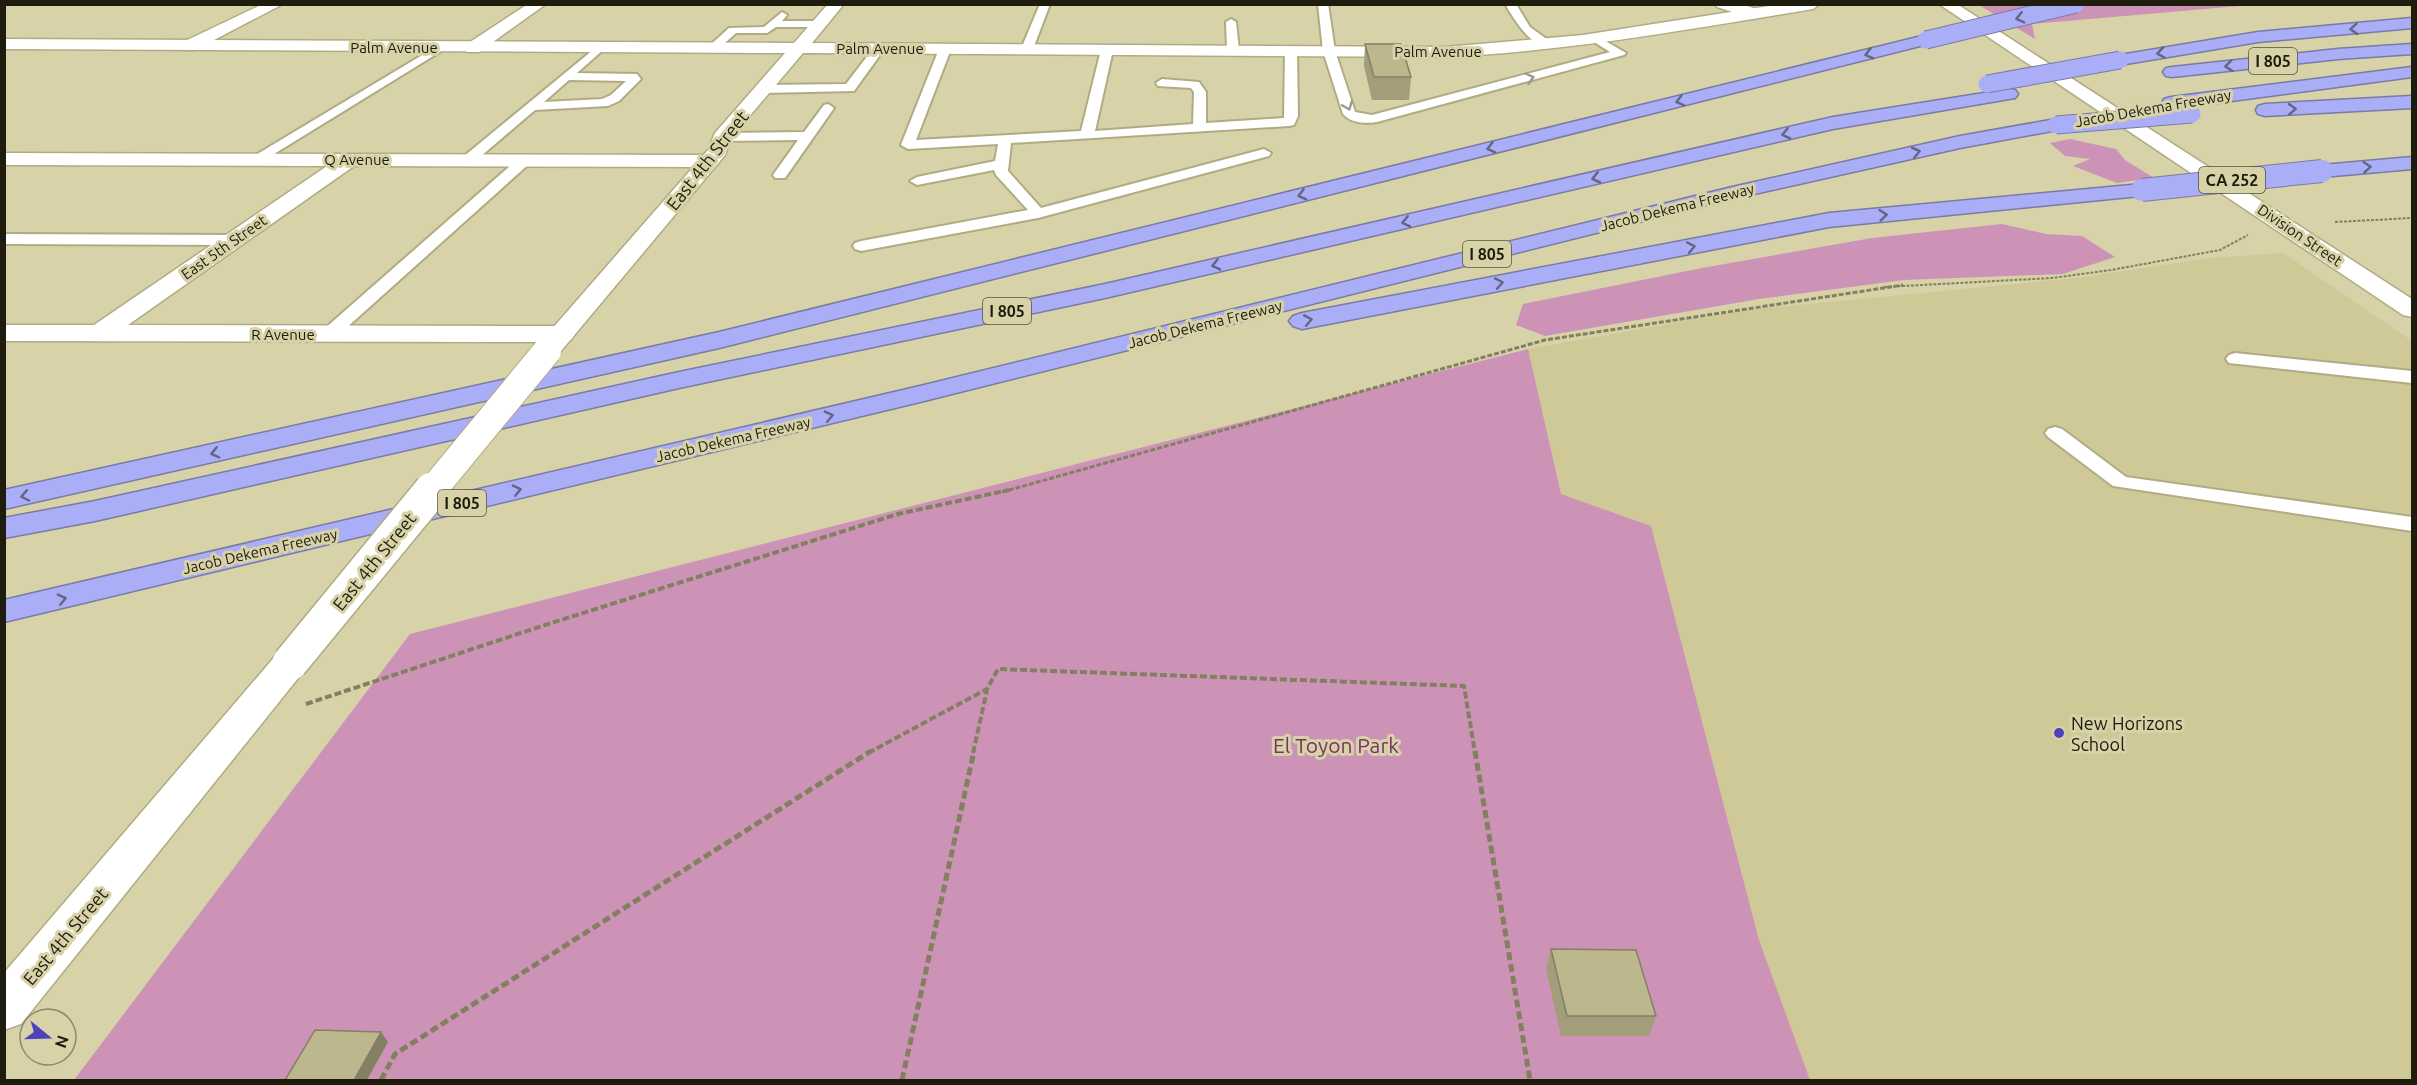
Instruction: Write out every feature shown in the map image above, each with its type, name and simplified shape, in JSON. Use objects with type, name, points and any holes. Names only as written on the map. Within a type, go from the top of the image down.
[{"type":"highway","points":[[4,501],[719,340],[2076,4]]},
{"type":"highway","points":[[1998,89],[2120,60],[2258,37],[2412,23]]},
{"type":"highway","name":"Jacob Dekema Freeway","points":[[2156,74],[2338,54],[2412,49]]},
{"type":"highway","name":"Jacob Dekema Freeway","points":[[4,611],[920,394],[1732,193],[1960,142],[2171,103],[2412,72]]},
{"type":"highway","name":"Jacob Dekema Freeway","points":[[4,528],[107,508],[679,380],[1117,288],[1833,123],[1998,89],[2110,80]]},
{"type":"highway","points":[[2056,125],[2192,114],[2412,102]]},
{"type":"highway","name":"CA 252","points":[[920,394],[1829,220],[2412,163]]},
{"type":"street","points":[[189,46],[276,4]]},
{"type":"street","points":[[473,48],[539,4]]},
{"type":"street","name":"East 4th Street","points":[[4,1009],[554,343],[710,161],[718,151],[722,137],[837,4]]},
{"type":"street","points":[[1722,4],[1754,14]]},
{"type":"street","name":"Palm Avenue","points":[[4,44],[439,48],[1498,51],[1813,4]]},
{"type":"street","name":"Division Street","points":[[1946,4],[2412,310]]},
{"type":"street","points":[[1652,29],[1682,10]]},
{"type":"street","name":"Q Avenue","points":[[4,159],[710,161]]},
{"type":"street","name":"East 5th Street","points":[[99,334],[350,159]]},
{"type":"street","name":"R Avenue","points":[[4,333],[329,334],[554,343]]},
{"type":"lane","points":[[1027,49],[1045,4]]},
{"type":"lane","points":[[1323,4],[1329,51],[1349,114],[1354,118],[1372,119],[1620,53],[1595,38]]},
{"type":"lane","points":[[1510,4],[1526,29],[1548,45]]},
{"type":"lane","points":[[713,48],[733,30],[767,30],[777,20],[820,24]]},
{"type":"lane","points":[[1230,22],[1233,51]]},
{"type":"lane","points":[[255,159],[439,48]]},
{"type":"lane","points":[[468,160],[599,48]]},
{"type":"lane","points":[[764,89],[850,88],[879,48]]},
{"type":"lane","points":[[945,48],[908,146],[1289,122],[1292,116],[1291,51]]},
{"type":"lane","points":[[1087,135],[1107,50]]},
{"type":"lane","points":[[531,106],[604,103],[615,98],[635,79],[633,77],[566,76]]},
{"type":"lane","points":[[1162,83],[1195,85],[1200,92],[1199,129]]},
{"type":"lane","points":[[780,174],[828,108]]},
{"type":"lane","points":[[722,137],[806,136]]},
{"type":"lane","points":[[1005,140],[1001,172],[1038,213]]},
{"type":"lane","points":[[861,246],[1038,213],[1264,153]]},
{"type":"lane","points":[[329,334],[524,161]]},
{"type":"lane","points":[[917,181],[1002,164]]},
{"type":"lane","points":[[4,239],[233,240]]},
{"type":"lane","points":[[2235,359],[2412,377]]},
{"type":"lane","points":[[2055,433],[2120,482],[2412,524]]},
{"type":"path","points":[[238,726],[545,625],[898,514],[1014,489],[1545,340],[1890,286],[2052,278],[2111,270],[2220,250],[2277,220],[2349,222],[2412,218]]},
{"type":"path","points":[[902,1080],[987,689],[998,669],[1464,686],[1530,1080]]},
{"type":"path","points":[[381,1080],[395,1054],[885,742],[987,689]]},
{"type":"shaded area","name":"New Horizons School","points":[[2283,253],[2412,341],[2412,1080],[1810,1080],[1759,940],[1651,526],[1561,494],[1528,349],[1747,310],[2077,278],[2211,258]]},
{"type":"green space","points":[[1979,5],[2251,5],[2032,24],[2035,39]]},
{"type":"green space","points":[[2070,139],[2116,149],[2125,160],[2154,178],[2117,183],[2073,166],[2090,159],[2065,156],[2050,143]]},
{"type":"green space","points":[[2002,224],[2046,234],[2082,236],[2115,257],[2063,274],[1904,280],[1759,299],[1545,336],[1516,325],[1523,304],[1702,268],[1872,238]]},
{"type":"green space","name":"El Toyon Park","points":[[1528,349],[1561,494],[1651,526],[1759,940],[1810,1080],[74,1080],[410,634]]},
{"type":"building","points":[[1365,44],[1401,44],[1411,77],[1374,77]]},
{"type":"building","points":[[1551,949],[1636,950],[1656,1016],[1567,1016]]},
{"type":"building","points":[[315,1030],[381,1032],[354,1080],[285,1080]]},
{"type":"place","name":"New Horizons School","points":[[2059,733]]}]
